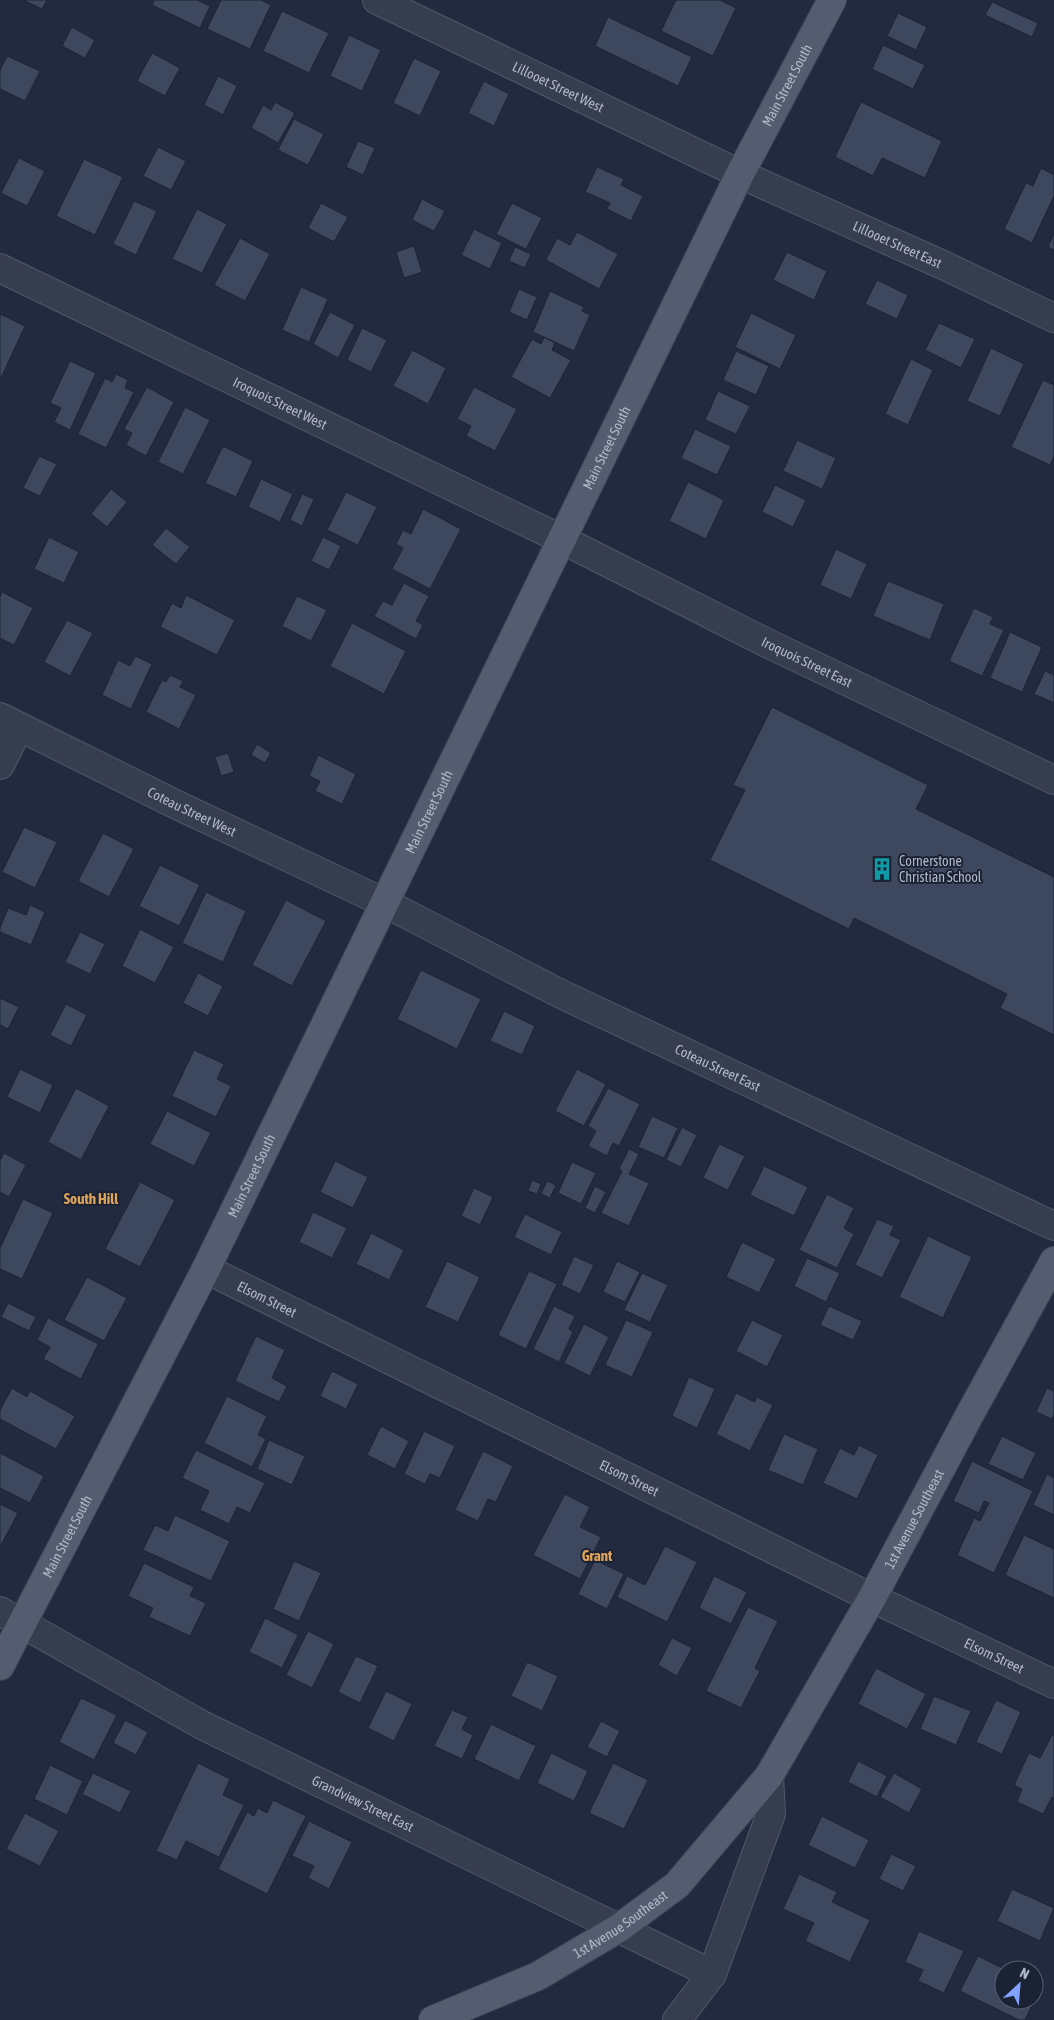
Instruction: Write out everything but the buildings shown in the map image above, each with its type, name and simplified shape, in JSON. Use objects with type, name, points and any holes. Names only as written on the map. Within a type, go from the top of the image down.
[{"type":"main road","name":"Main Street South","points":[[0,1666],[11,1616],[206,1269],[740,174],[832,0]]},
{"type":"main road","name":"1st Avenue Southeast","points":[[433,2020],[538,1976],[619,1928],[677,1885],[769,1776],[872,1598],[1054,1261]]},
{"type":"street","name":"Lillooet Street West","points":[[377,0],[740,174]]},
{"type":"street","name":"Lillooet Street East","points":[[740,174],[943,265],[1054,318]]},
{"type":"street","name":"Iroquois Street West","points":[[0,268],[561,539]]},
{"type":"street","name":"Iroquois Street East","points":[[561,539],[769,644],[1054,780]]},
{"type":"street","name":"Coteau Street West","points":[[9,722],[177,805],[385,903]]},
{"type":"street","points":[[0,765],[9,722]]},
{"type":"street","name":"Coteau Street East","points":[[385,903],[561,994],[1054,1226]]},
{"type":"street","name":"Elsom Street","points":[[206,1269],[872,1598],[1054,1684]]},
{"type":"street","name":"Grandview Street East","points":[[11,1616],[202,1725],[712,1974]]},
{"type":"street","points":[[677,2020],[712,1974],[771,1814],[769,1776]]},
{"type":"place","name":"Cornerstone Christian School","points":[[882,869]]},
{"type":"district","name":"South Hill","points":[[91,1199]]},
{"type":"district","name":"Grant","points":[[597,1556]]}]
